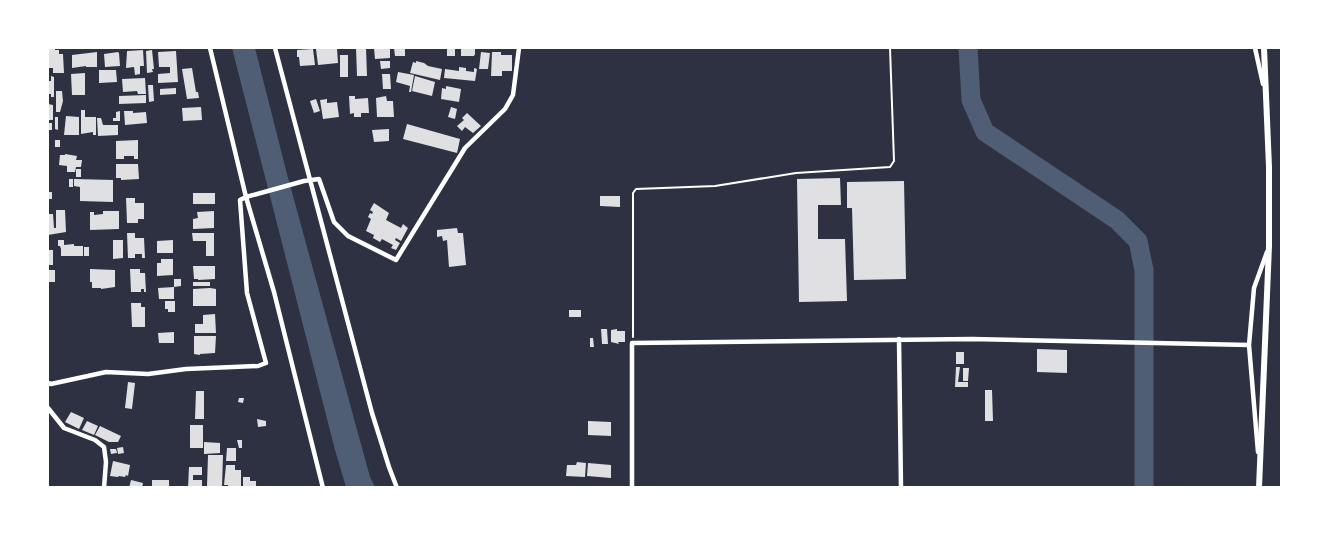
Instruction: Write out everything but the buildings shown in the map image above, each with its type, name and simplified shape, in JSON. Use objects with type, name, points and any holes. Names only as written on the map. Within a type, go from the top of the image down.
[{"type":"main road","points":[[1259,488],[1269,246],[1269,167],[1264,48]]},
{"type":"street","points":[[210,48],[323,488]]},
{"type":"street","points":[[275,48],[372,413],[389,467],[398,488]]},
{"type":"street","points":[[48,383],[52,384],[106,372],[148,374],[258,366],[266,363],[247,293],[240,200],[248,196],[304,181],[319,179],[334,222],[348,236],[396,260],[465,148],[505,110],[513,95],[519,48]]},
{"type":"street","points":[[1255,48],[1266,95]]},
{"type":"street","points":[[1259,463],[1249,345],[1254,288],[1269,246]]},
{"type":"street","points":[[899,339],[900,488]]},
{"type":"street","points":[[632,488],[632,343],[1019,339],[1249,345]]},
{"type":"street","points":[[48,408],[64,428],[95,440],[104,447],[106,462],[104,488]]},
{"type":"path","points":[[632,343],[633,193],[636,189],[715,186],[796,172],[890,167],[894,161],[890,48]]},
{"type":"water","points":[[232,48],[255,48],[287,174],[370,477],[375,487],[346,487]]},
{"type":"waterway","points":[[968,48],[971,100],[985,132],[1117,220],[1138,241],[1144,270],[1144,488]]}]
